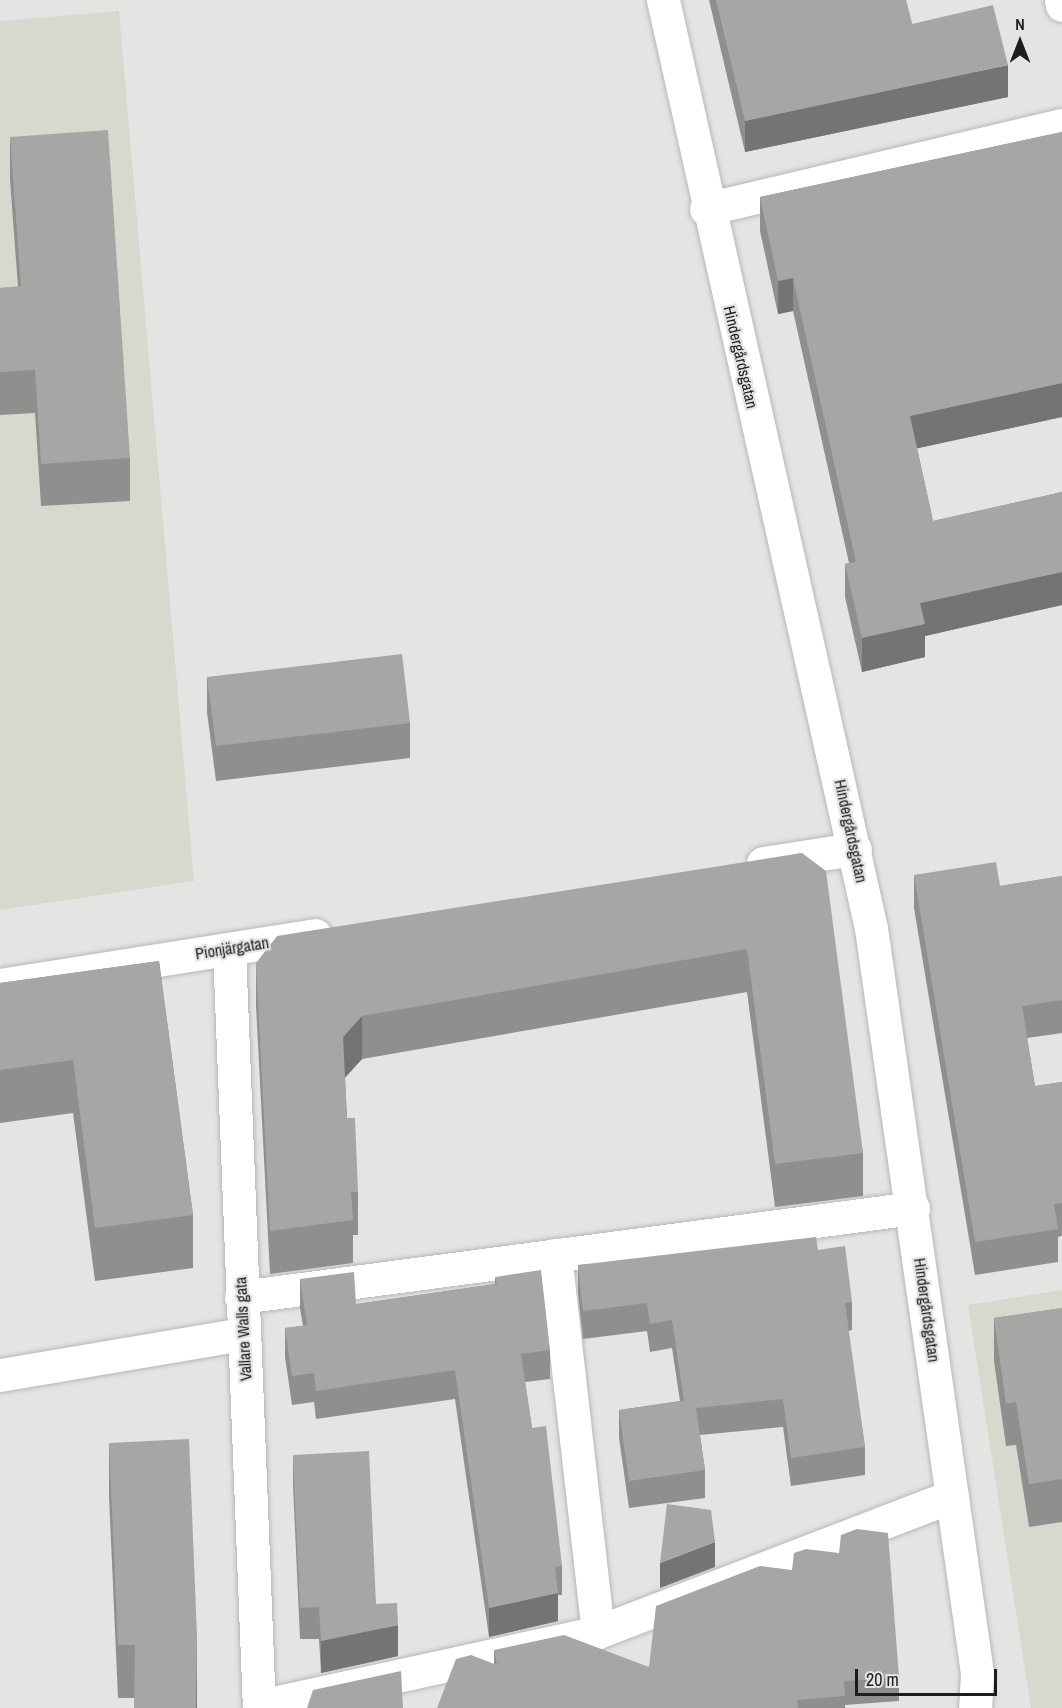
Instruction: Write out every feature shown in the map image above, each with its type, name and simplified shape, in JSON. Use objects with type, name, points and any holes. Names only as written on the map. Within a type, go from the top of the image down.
[{"type":"street","name":"Hindergårdsgatan","points":[[663,0],[706,209],[855,849],[913,1208],[976,1673],[975,1708]]},
{"type":"street","points":[[1060,0],[1062,5]]},
{"type":"street","points":[[706,209],[1062,125]]},
{"type":"street","points":[[737,867],[855,849]]},
{"type":"street","name":"Pionjärgatan","points":[[0,985],[347,930]]},
{"type":"street","name":"Vallare Walls gata","points":[[229,949],[259,1707]]},
{"type":"street","points":[[241,1297],[913,1208]]},
{"type":"street","points":[[555,1255],[598,1632]]},
{"type":"street","points":[[0,1375],[243,1334]]},
{"type":"street","points":[[259,1707],[598,1632],[952,1496]]},
{"type":"shaded area","points":[[119,11],[194,881],[0,910],[0,21]]},
{"type":"shaded area","points":[[1062,1290],[1062,1708],[1031,1708],[968,1305]]},
{"type":"building","points":[[716,0],[906,0],[912,24],[993,5],[1008,65],[745,121]]},
{"type":"building","points":[[108,130],[130,458],[41,464],[35,370],[0,372],[0,288],[21,286],[10,137]]},
{"type":"building","points":[[1062,132],[1062,383],[910,416],[933,521],[1062,492],[1062,572],[920,603],[925,624],[862,638],[845,564],[856,562],[793,278],[778,281],[760,197]]},
{"type":"building","points":[[402,654],[410,723],[216,746],[207,677]]},
{"type":"building","points":[[802,853],[826,871],[863,1153],[775,1164],[747,949],[362,1016],[343,1037],[347,1118],[355,1118],[358,1192],[351,1192],[353,1220],[270,1231],[256,963],[277,936]]},
{"type":"building","points":[[996,862],[1000,886],[1062,876],[1062,1000],[1022,1006],[1035,1086],[1062,1082],[1062,1203],[1054,1204],[1058,1229],[975,1242],[914,875]]},
{"type":"building","points":[[159,961],[193,1215],[95,1228],[73,1060],[0,1070],[0,983]]},
{"type":"building","points":[[816,1237],[818,1250],[845,1246],[852,1302],[845,1303],[865,1447],[791,1458],[783,1399],[696,1408],[705,1470],[629,1481],[619,1410],[684,1401],[672,1320],[650,1324],[647,1303],[583,1311],[578,1265]]},
{"type":"building","points":[[541,1270],[550,1350],[521,1354],[532,1428],[546,1426],[562,1566],[555,1567],[558,1593],[489,1608],[455,1370],[316,1391],[314,1373],[292,1376],[285,1328],[307,1325],[300,1279],[354,1272],[356,1304],[497,1284],[495,1277]]},
{"type":"building","points":[[1062,1308],[1062,1479],[1029,1484],[1016,1402],[1006,1404],[994,1318]]},
{"type":"building","points":[[189,1439],[197,1636],[196,1708],[134,1708],[135,1645],[118,1645],[109,1443]]},
{"type":"building","points":[[369,1451],[376,1604],[397,1603],[398,1625],[321,1641],[319,1607],[300,1608],[293,1455]]},
{"type":"building","points":[[667,1504],[711,1510],[715,1542],[660,1563]]},
{"type":"building","points":[[857,1529],[888,1533],[899,1677],[844,1681],[845,1696],[797,1700],[798,1708],[437,1708],[456,1659],[471,1655],[497,1665],[494,1650],[564,1635],[649,1667],[656,1606],[760,1566],[792,1570],[794,1553],[806,1549],[839,1553],[841,1535]]},
{"type":"building","points":[[401,1671],[403,1708],[307,1708],[313,1690]]}]
